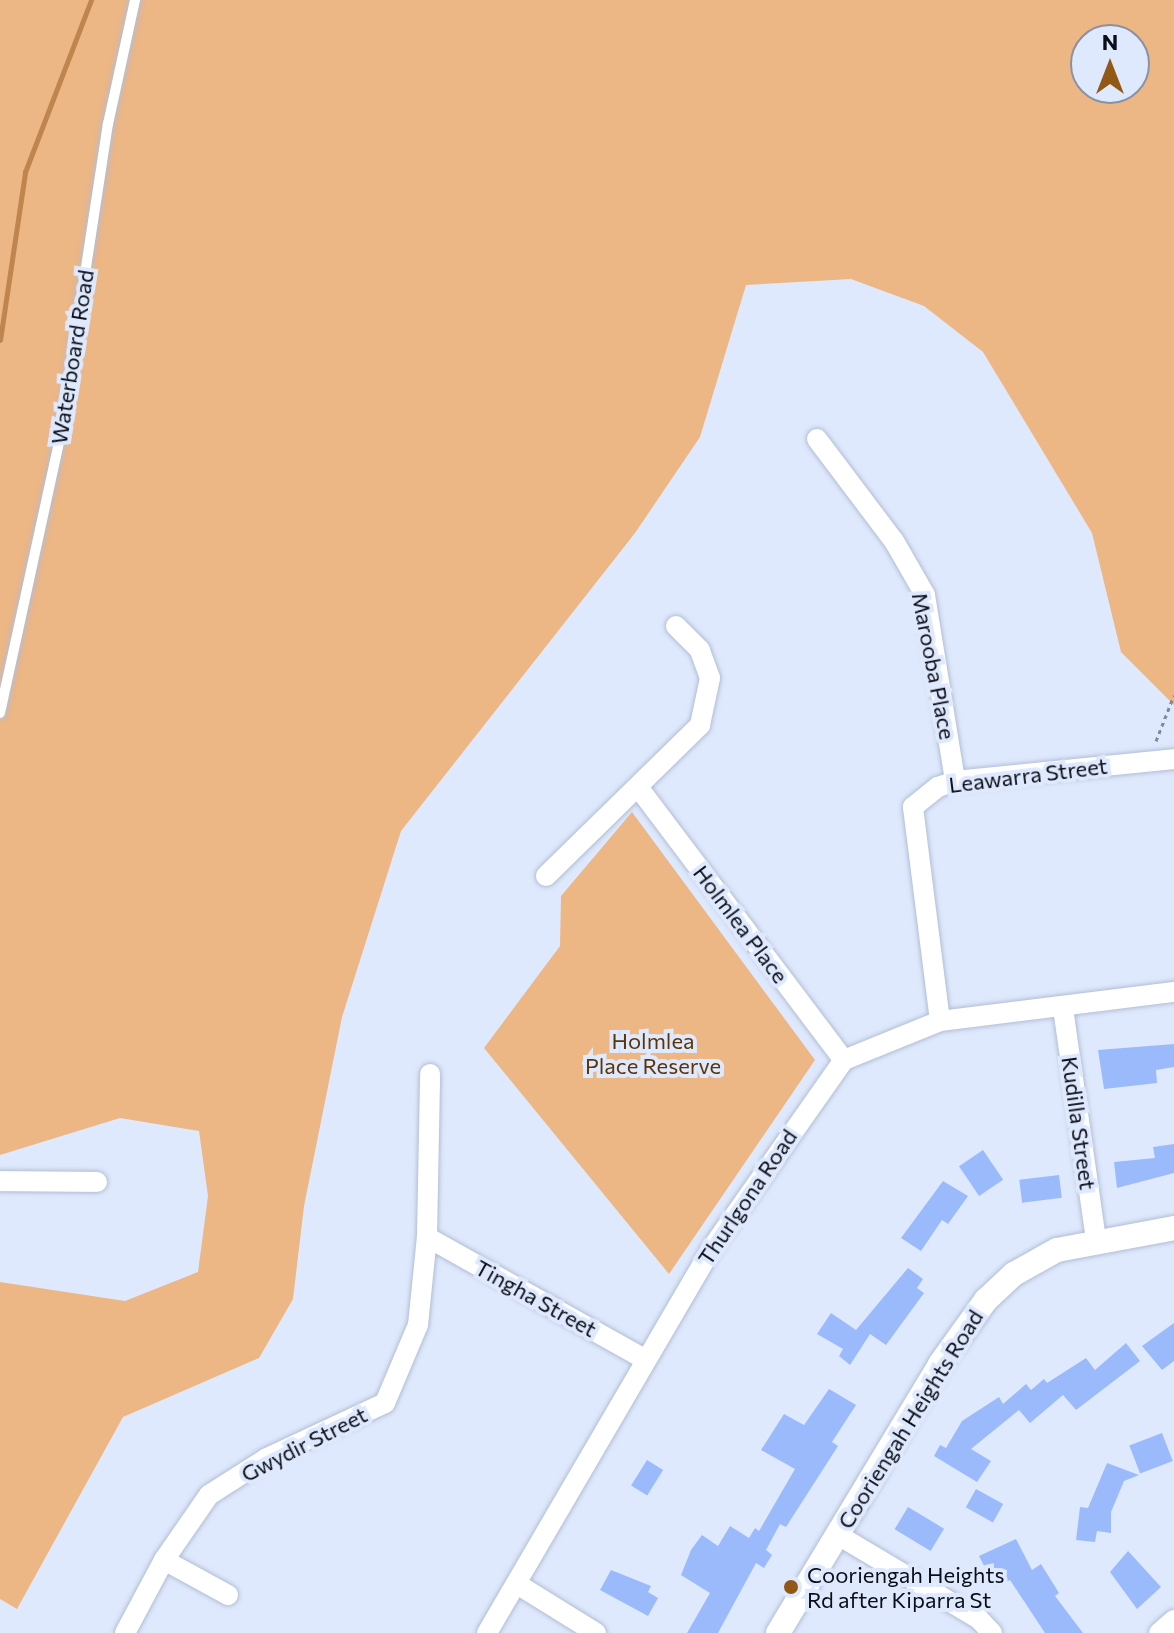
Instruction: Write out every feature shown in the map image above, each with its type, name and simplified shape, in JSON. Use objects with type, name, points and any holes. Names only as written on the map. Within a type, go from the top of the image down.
[{"type":"street","name":"Marooba Place","points":[[817,439],[894,541],[925,595],[955,781]]},
{"type":"street","points":[[546,876],[700,725],[710,678],[700,650],[676,626]]},
{"type":"street","name":"Leawarra Street","points":[[940,1021],[913,807],[938,787],[955,781],[1165,760]]},
{"type":"street","name":"Holmlea Place","points":[[638,787],[844,1060]]},
{"type":"street","points":[[844,1060],[940,1021],[1174,992]]},
{"type":"street","name":"Kudilla Street","points":[[1063,1008],[1096,1239]]},
{"type":"street","name":"Thurlgona Road","points":[[487,1633],[644,1359],[770,1160],[844,1060]]},
{"type":"street","name":"Gwydir Street","points":[[125,1633],[164,1560],[209,1495],[267,1458],[385,1403],[418,1325],[427,1237],[430,1074]]},
{"type":"street","points":[[0,1181],[97,1182]]},
{"type":"street","name":"Cooriengah Heights Road","points":[[778,1633],[940,1364],[986,1300],[1029,1264],[1096,1239],[1174,1228]]},
{"type":"street","name":"Tingha Street","points":[[427,1237],[644,1359]]},
{"type":"street","points":[[838,1535],[979,1619],[992,1633]]},
{"type":"street","points":[[164,1560],[228,1595]]},
{"type":"street","points":[[517,1584],[596,1633]]},
{"type":"street","points":[[1159,1633],[1174,1620]]},
{"type":"lane","name":"Waterboard Road","points":[[0,713],[60,437],[108,124],[135,0]]},
{"type":"path","points":[[1165,760],[1156,734],[1174,695]]},
{"type":"green space","points":[[0,0],[1174,0],[1174,705],[1121,652],[1092,533],[983,352],[924,306],[851,279],[746,285],[700,437],[635,533],[401,831],[342,1017],[304,1206],[293,1299],[259,1358],[123,1417],[17,1609],[0,1599],[0,1282],[125,1301],[198,1272],[208,1196],[199,1131],[120,1118],[0,1155]]},
{"type":"green space","name":"Holmlea Place Reserve","points":[[632,812],[815,1060],[669,1274],[484,1048],[560,946],[561,896]]},
{"type":"building","points":[[1174,1044],[1174,1067],[1156,1070],[1157,1083],[1104,1089],[1098,1050]]},
{"type":"building","points":[[1174,1144],[1174,1173],[1117,1188],[1114,1162],[1155,1158],[1153,1147]]},
{"type":"building","points":[[983,1150],[1003,1180],[979,1196],[959,1166]]},
{"type":"building","points":[[1059,1175],[1062,1198],[1022,1203],[1019,1180]]},
{"type":"building","points":[[943,1181],[968,1196],[948,1224],[942,1220],[921,1251],[901,1238]]},
{"type":"building","points":[[908,1268],[923,1279],[917,1288],[924,1293],[886,1345],[870,1334],[850,1365],[839,1356],[843,1349],[817,1334],[831,1313],[856,1330]]},
{"type":"building","points":[[1174,1323],[1174,1361],[1162,1370],[1142,1346]]},
{"type":"building","points":[[1126,1343],[1140,1361],[1076,1410],[1063,1395],[1030,1423],[1019,1410],[971,1449],[991,1461],[977,1482],[934,1456],[940,1445],[946,1448],[962,1421],[999,1397],[1003,1404],[1026,1384],[1031,1390],[1044,1379],[1047,1383],[1086,1358],[1095,1370]]},
{"type":"building","points":[[829,1389],[856,1405],[832,1442],[838,1446],[786,1527],[780,1524],[766,1550],[772,1555],[764,1568],[756,1563],[718,1633],[687,1633],[710,1593],[681,1575],[691,1550],[702,1535],[718,1546],[730,1526],[749,1538],[755,1528],[759,1531],[795,1469],[761,1450],[784,1414],[804,1425]]},
{"type":"building","points":[[1162,1433],[1173,1461],[1140,1474],[1129,1446]]},
{"type":"building","points":[[647,1460],[663,1470],[647,1496],[631,1485]]},
{"type":"building","points":[[1107,1463],[1139,1475],[1124,1481],[1111,1512],[1111,1533],[1097,1531],[1095,1542],[1076,1540],[1080,1507],[1088,1508]]},
{"type":"building","points":[[976,1489],[1003,1504],[993,1522],[966,1507]]},
{"type":"building","points":[[908,1507],[944,1529],[931,1551],[895,1529]]},
{"type":"building","points":[[1016,1539],[1032,1570],[1041,1564],[1059,1593],[1055,1596],[1083,1633],[1045,1633],[1010,1580],[995,1587],[979,1556]]},
{"type":"building","points":[[1128,1551],[1161,1587],[1137,1609],[1110,1572]]},
{"type":"building","points":[[611,1570],[651,1586],[648,1592],[658,1598],[648,1616],[600,1590]]},
{"type":"waterway","points":[[0,340],[25,172],[91,0]]},
{"type":"place","name":"Cooriengah Heights Rd after Kiparra St","points":[[791,1587]]}]
